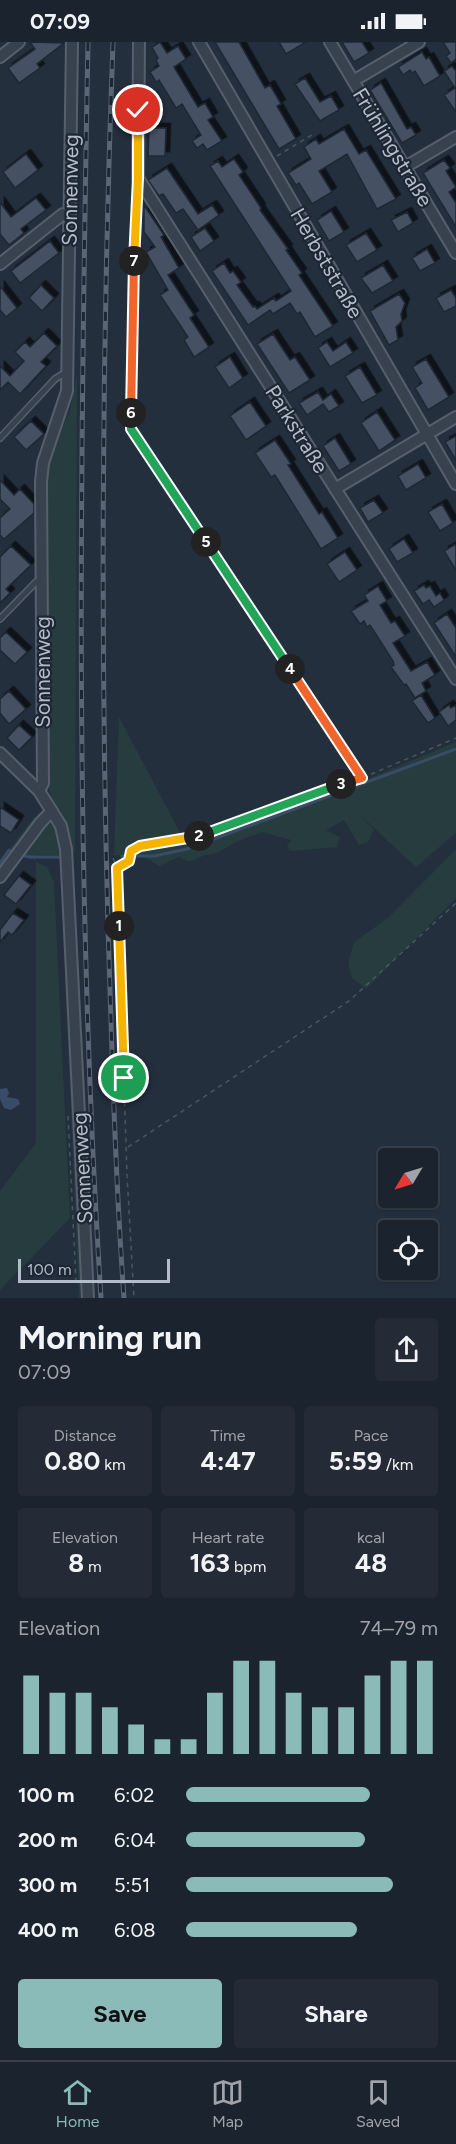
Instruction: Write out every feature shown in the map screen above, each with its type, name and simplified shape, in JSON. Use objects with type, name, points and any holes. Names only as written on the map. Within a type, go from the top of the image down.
[{"type":"street","points":[[0,57],[19,42]]},
{"type":"street","name":"Sonnenweg","points":[[72,42],[68,375],[65,400],[43,463],[41,482],[43,783],[39,791],[61,826],[68,865],[88,1298]]},
{"type":"street","points":[[138,178],[139,42]]},
{"type":"street","name":"Herbststraße","points":[[199,42],[456,484]]},
{"type":"street","name":"Frühlingstraße","points":[[330,42],[456,253]]},
{"type":"street","points":[[353,81],[419,42]]},
{"type":"street","points":[[405,167],[456,137]]},
{"type":"street","name":"Parkstraße","points":[[138,178],[456,679]]},
{"type":"street","points":[[0,264],[63,214],[70,215]]},
{"type":"street","points":[[335,489],[456,417]]},
{"type":"street","points":[[0,753],[39,791]]},
{"type":"street","points":[[0,877],[41,822],[52,812]]},
{"type":"lane","points":[[0,438],[55,379],[63,374],[68,375]]},
{"type":"lane","points":[[0,619],[36,582],[42,581]]},
{"type":"path","points":[[269,162],[315,133]]},
{"type":"path","points":[[138,178],[132,300],[131,429],[362,778]]},
{"type":"path","points":[[117,868],[129,861],[131,851],[140,846],[191,839],[362,778],[456,738]]},
{"type":"path","points":[[113,858],[117,868],[126,1148],[134,1298]]},
{"type":"path","points":[[126,1148],[349,1001],[456,903]]},
{"type":"green space","points":[[77,374],[75,853],[71,853],[65,823],[52,800],[48,785],[45,485],[51,453],[70,410]]},
{"type":"green space","points":[[119,717],[185,842],[363,781],[456,742],[456,833],[416,867],[359,814],[374,830],[368,842],[359,845],[344,820],[326,830],[340,837],[337,847],[290,851],[287,846],[291,840],[262,832],[238,841],[217,853],[189,862],[179,857],[159,866],[141,855],[114,855]]},
{"type":"green space","points":[[35,816],[40,825],[55,826],[59,835],[61,855],[36,855],[35,860],[8,851]]},
{"type":"green space","points":[[456,849],[456,898],[366,989],[352,978],[348,963],[354,942],[388,918]]},
{"type":"green space","points":[[36,862],[47,867],[54,882],[70,1218],[0,1290],[0,1191],[36,1143]]},
{"type":"green space","points":[[64,883],[82,1298],[79,1298],[62,904]]},
{"type":"water","points":[[7,1088],[9,1093],[7,1097],[18,1099],[20,1104],[11,1110],[4,1108],[0,1099],[0,1089]]},
{"type":"building","points":[[30,42],[64,43],[37,64],[40,68],[19,83],[8,68],[35,49]]},
{"type":"building","points":[[160,42],[167,53],[178,46],[186,59],[174,67],[198,107],[205,103],[213,117],[208,120],[222,141],[207,150],[203,144],[197,148],[192,141],[201,135],[182,104],[176,108],[159,80],[156,82],[150,72],[159,66],[156,60],[158,58],[152,47]]},
{"type":"building","points":[[215,42],[239,42],[265,88],[270,85],[281,104],[277,106],[296,139],[279,149]]},
{"type":"building","points":[[279,42],[306,42],[286,54]]},
{"type":"building","points":[[342,42],[362,42],[369,53],[354,62]]},
{"type":"building","points":[[443,42],[456,42],[456,62],[455,60],[451,63],[446,56],[450,53]]},
{"type":"building","points":[[422,52],[426,59],[429,57],[440,76],[424,86],[415,71],[412,73],[410,70],[403,75],[398,67]]},
{"type":"building","points":[[452,66],[456,71],[456,112],[444,95],[455,88],[444,71]]},
{"type":"building","points":[[305,78],[320,102],[331,96],[339,110],[320,121],[295,84]]},
{"type":"building","points":[[381,83],[407,129],[411,127],[416,135],[402,143],[370,90]]},
{"type":"building","points":[[149,128],[166,128],[165,156],[148,156]]},
{"type":"building","points":[[344,129],[359,154],[366,150],[396,199],[377,209],[347,154],[319,171],[332,192],[312,204],[299,183],[296,185],[288,173],[311,159],[304,147],[316,139],[319,144]]},
{"type":"building","points":[[26,154],[38,170],[15,188],[3,172]]},
{"type":"building","points":[[234,159],[243,172],[239,175],[261,208],[260,210],[288,249],[286,250],[302,273],[299,275],[333,326],[315,337],[300,312],[297,314],[290,303],[273,314],[270,310],[248,325],[212,271],[224,263],[230,273],[233,271],[241,282],[237,285],[257,309],[274,298],[276,301],[291,291],[210,166],[218,161],[222,167]]},
{"type":"building","points":[[444,160],[450,168],[446,171],[456,187],[449,192],[456,203],[456,227],[423,173]]},
{"type":"building","points":[[167,168],[198,214],[212,205],[219,215],[198,230],[183,209],[176,213],[163,194],[159,196],[148,180]]},
{"type":"building","points":[[36,198],[46,210],[21,229],[24,233],[9,245],[0,234],[0,202],[11,217]]},
{"type":"building","points":[[144,205],[164,235],[161,237],[179,268],[168,275],[194,315],[190,318],[209,347],[194,357],[184,340],[188,337],[160,295],[168,290],[146,252],[155,247],[144,232]]},
{"type":"building","points":[[331,211],[344,232],[329,241],[317,220]]},
{"type":"building","points":[[407,212],[413,223],[398,232],[391,220]]},
{"type":"building","points":[[205,228],[214,241],[200,251],[191,237]]},
{"type":"building","points":[[366,233],[377,250],[357,262],[346,245]]},
{"type":"building","points":[[50,241],[59,253],[20,283],[11,271]]},
{"type":"building","points":[[427,249],[435,263],[420,271],[412,258]]},
{"type":"building","points":[[383,265],[393,281],[372,293],[361,278]]},
{"type":"building","points":[[41,285],[54,298],[42,311],[29,298]]},
{"type":"building","points":[[0,286],[17,308],[6,317],[0,310]]},
{"type":"building","points":[[451,290],[456,298],[456,306],[444,312],[436,298]]},
{"type":"building","points":[[399,294],[405,303],[401,314],[402,321],[396,327],[398,340],[389,345],[370,311]]},
{"type":"building","points":[[44,333],[57,346],[41,362],[46,366],[20,394],[8,382],[0,390],[0,366],[10,376],[24,361],[15,352],[25,342],[30,347]]},
{"type":"building","points":[[273,334],[290,360],[295,357],[310,380],[289,393],[257,344]]},
{"type":"building","points":[[327,342],[333,351],[346,342],[353,353],[330,367],[318,348]]},
{"type":"building","points":[[230,357],[243,378],[229,388],[215,367]]},
{"type":"building","points":[[426,359],[449,397],[428,410],[415,388],[422,383],[412,367]]},
{"type":"building","points":[[360,367],[377,395],[362,403],[345,376]]},
{"type":"building","points":[[318,392],[323,400],[331,394],[339,406],[329,412],[323,404],[307,415],[299,403]]},
{"type":"building","points":[[250,402],[266,426],[246,440],[230,416]]},
{"type":"building","points":[[377,412],[395,440],[379,451],[361,423]]},
{"type":"building","points":[[31,421],[44,434],[26,450],[14,437]]},
{"type":"building","points":[[456,436],[456,460],[445,442]]},
{"type":"building","points":[[335,438],[351,464],[339,471],[323,446]]},
{"type":"building","points":[[275,440],[319,514],[322,512],[338,538],[321,549],[275,475],[271,477],[255,453]]},
{"type":"building","points":[[418,464],[426,478],[406,490],[398,476]]},
{"type":"building","points":[[0,480],[14,495],[20,489],[34,504],[34,513],[4,539],[0,535],[0,518],[10,509],[0,499]]},
{"type":"building","points":[[374,500],[383,513],[368,522],[360,508]]},
{"type":"building","points":[[442,504],[453,523],[440,531],[428,512]]},
{"type":"building","points":[[404,539],[413,553],[397,562],[389,549]]},
{"type":"building","points":[[456,544],[456,570],[444,551]]},
{"type":"building","points":[[11,546],[31,565],[6,589],[10,593],[0,603],[0,557]]},
{"type":"building","points":[[345,552],[357,570],[339,582],[327,564]]},
{"type":"building","points":[[424,585],[426,588],[430,586],[436,596],[440,593],[444,600],[434,607],[429,600],[423,604],[414,591]]},
{"type":"building","points":[[378,586],[387,601],[380,605],[391,623],[395,621],[405,636],[393,643],[411,671],[427,662],[435,675],[422,683],[426,691],[415,698],[391,667],[394,665],[393,661],[370,625],[367,627],[364,621],[360,624],[351,611],[368,601],[364,595]]},
{"type":"building","points":[[447,614],[456,628],[456,657],[434,623]]},
{"type":"building","points":[[6,632],[27,652],[15,664],[0,650],[0,638]]},
{"type":"building","points":[[9,691],[26,709],[9,724],[0,713],[0,699]]},
{"type":"building","points":[[421,695],[435,718],[428,723],[412,701]]},
{"type":"building","points":[[449,705],[451,708],[456,705],[456,720],[448,726],[439,712]]},
{"type":"building","points":[[19,725],[32,737],[19,750],[7,738]]},
{"type":"building","points":[[0,807],[19,820],[11,833],[0,826]]},
{"type":"building","points":[[19,876],[31,885],[16,904],[4,895]]},
{"type":"building","points":[[13,913],[24,920],[12,935],[8,932],[0,942],[0,930]]},
{"type":"waterway","points":[[122,856],[154,856],[187,849],[456,749]]},
{"type":"waterway","points":[[0,863],[9,850],[13,853]]},
{"type":"waterway","points":[[19,855],[59,857]]},
{"type":"railway","points":[[88,42],[81,670],[86,984],[101,1298]]},
{"type":"railway","points":[[113,42],[104,373],[103,594],[105,815],[112,1066],[124,1298]]},
{"type":"route","points":[[124,1078],[117,868],[129,861],[131,851],[140,846],[191,839],[362,778],[131,429],[132,300],[138,178],[138,110]]}]
